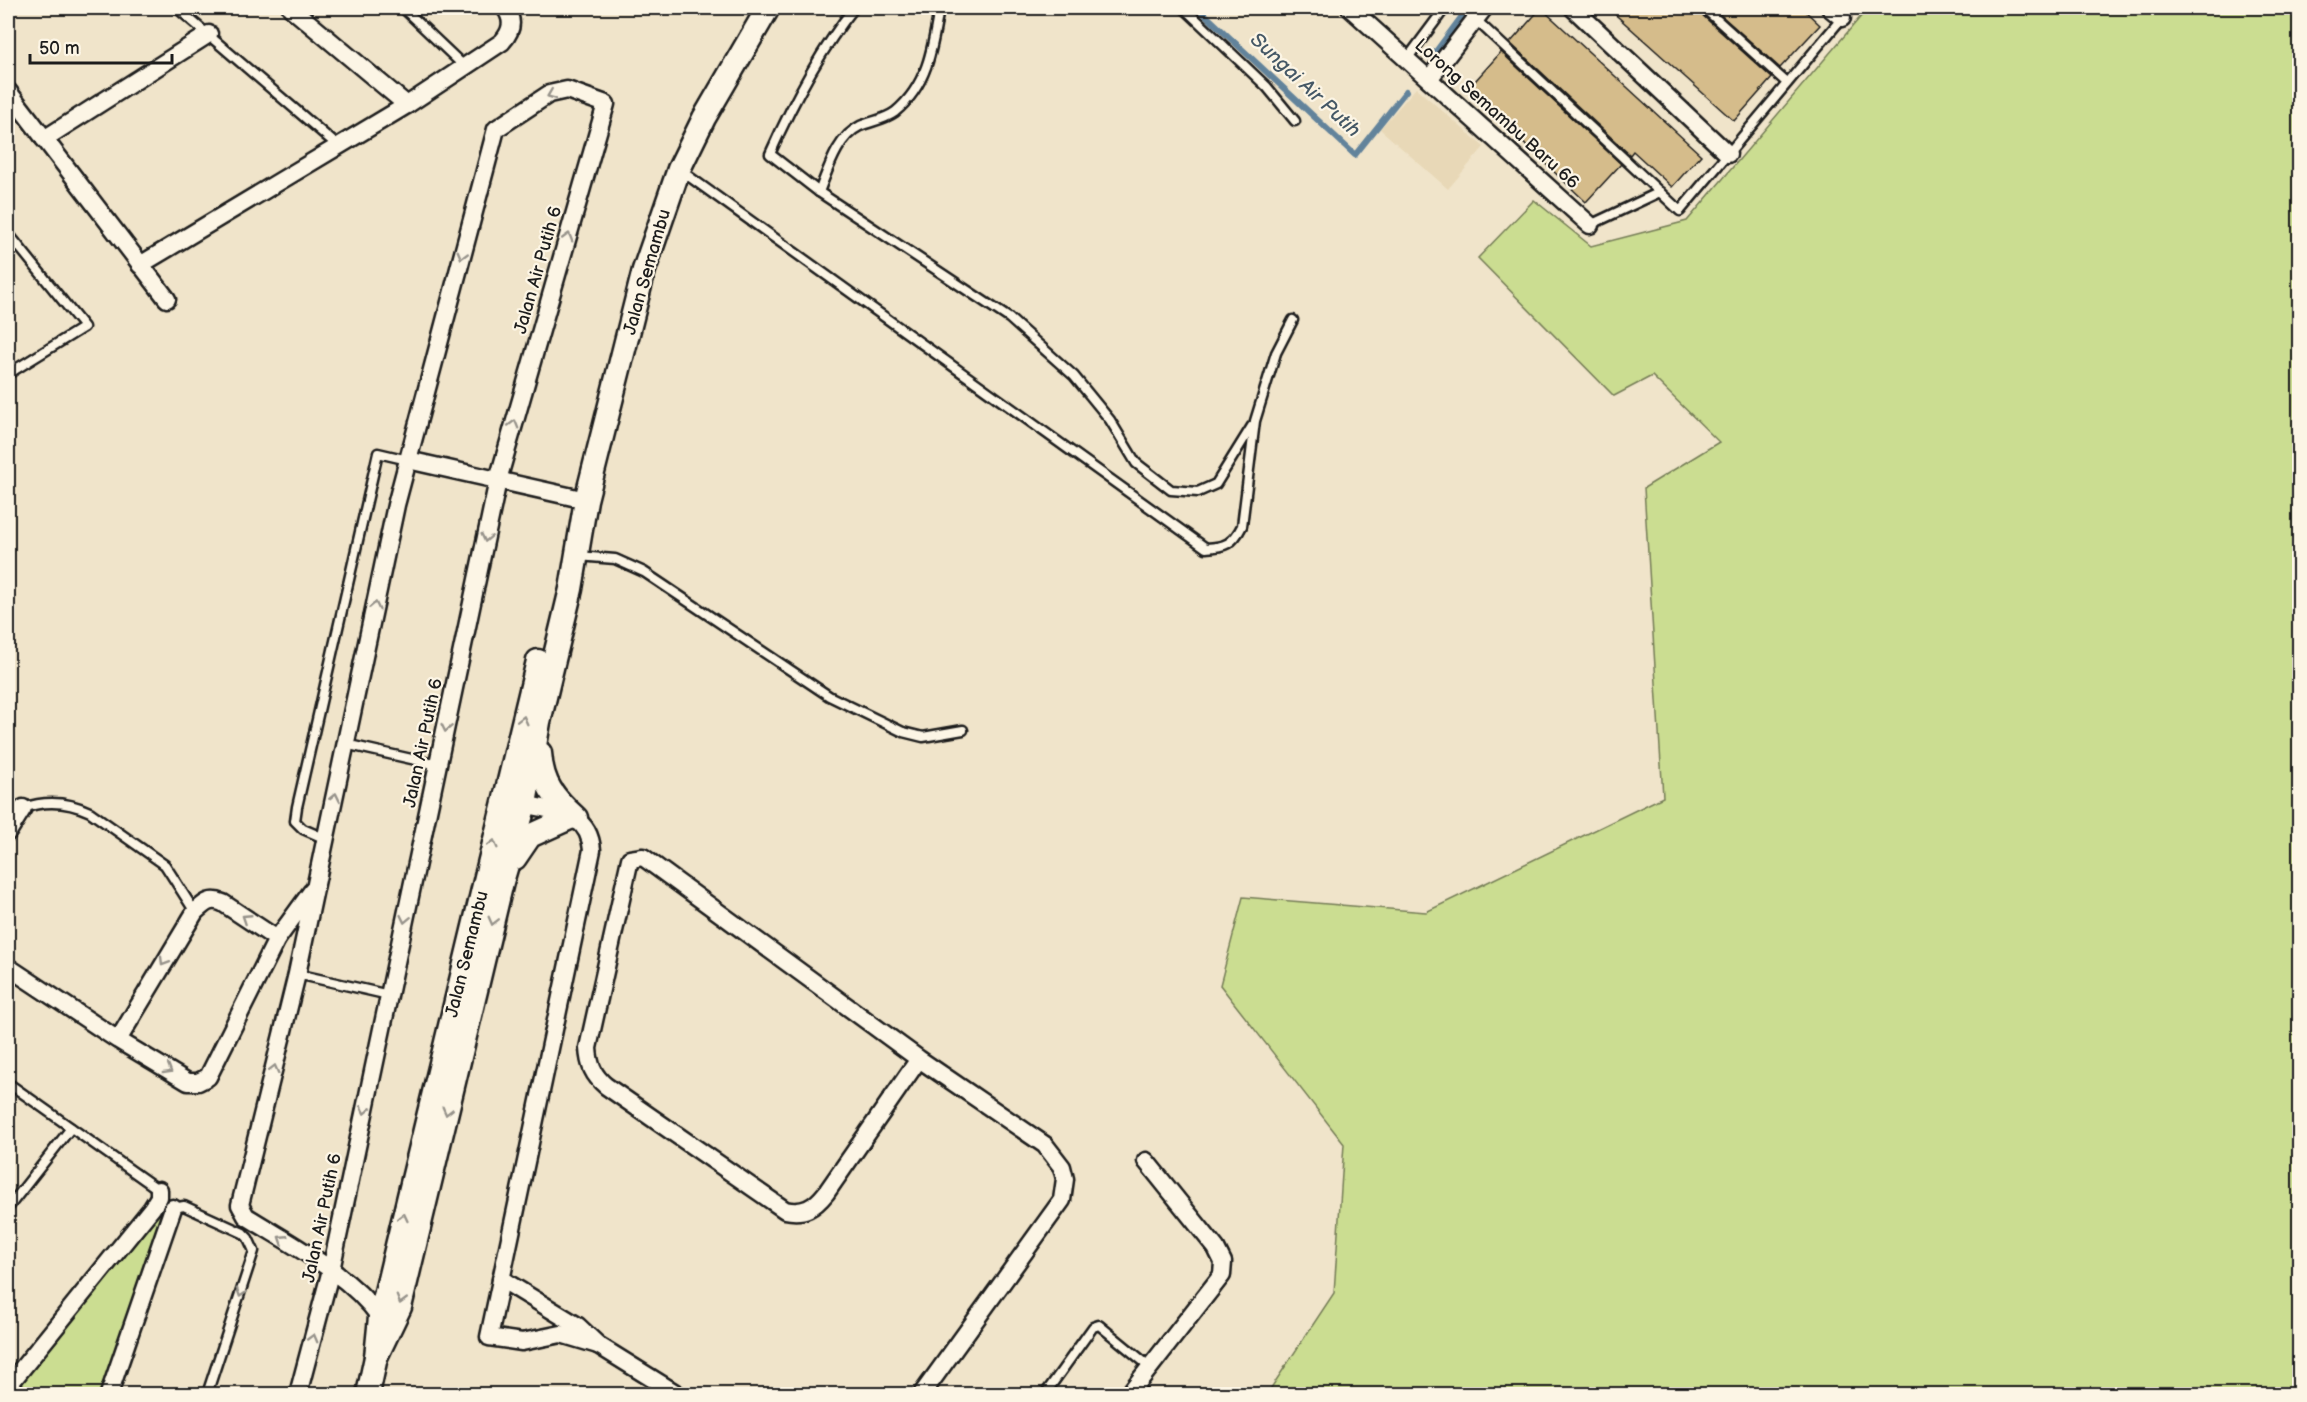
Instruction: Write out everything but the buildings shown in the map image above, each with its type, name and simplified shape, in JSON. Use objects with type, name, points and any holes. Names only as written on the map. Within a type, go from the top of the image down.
[{"type":"main road","name":"Jalan Semambu","points":[[376,1357],[400,1307],[502,882],[525,804],[539,722],[571,588],[586,500],[644,270],[679,170],[704,118],[768,8]]},
{"type":"main road","name":"Jalan Semambu","points":[[368,1395],[376,1357],[380,1317],[509,777],[557,586],[575,556]]},
{"type":"main road","points":[[502,882],[521,846],[530,836],[574,818],[545,785],[542,774],[539,722]]},
{"type":"main road","points":[[500,817],[525,804],[509,777]]},
{"type":"street","points":[[291,8],[407,105]]},
{"type":"street","points":[[140,264],[407,105],[465,67],[510,34],[511,23],[505,8]]},
{"type":"street","name":"Lorong Semambu Baru 66","points":[[1350,8],[1590,225]]},
{"type":"street","points":[[1573,8],[1728,154]]},
{"type":"street","points":[[1429,79],[1479,13]]},
{"type":"street","points":[[44,139],[209,34]]},
{"type":"street","name":"Jalan Air Putih 6","points":[[298,1395],[331,1270],[498,480],[606,104],[567,90],[549,94],[495,129],[408,460]]},
{"type":"street","points":[[8,91],[167,299]]},
{"type":"street","points":[[380,1317],[371,1305],[331,1270],[246,1216],[240,1205],[297,974],[396,505],[408,460],[586,500]]},
{"type":"street","points":[[525,804],[574,818],[586,826],[591,836],[592,849],[489,1337],[522,1342],[561,1334],[598,1345]]},
{"type":"street","points":[[8,832],[23,808]]},
{"type":"street","points":[[919,1059],[826,1193],[809,1210],[798,1213],[785,1210],[595,1076],[589,1061],[588,1048],[630,859],[643,857],[919,1059],[1045,1145],[1056,1156],[1065,1179],[1062,1200],[922,1395]]},
{"type":"street","points":[[8,968],[118,1040],[188,1082],[198,1082],[208,1077],[277,939],[316,884]]},
{"type":"street","points":[[118,1040],[195,912],[207,901],[214,899],[277,939]]},
{"type":"street","points":[[1129,1395],[1149,1366],[1222,1275],[1222,1262],[1216,1248],[1146,1161]]},
{"type":"street","points":[[8,1386],[152,1208],[159,1197],[159,1190]]},
{"type":"street","points":[[109,1395],[173,1208]]},
{"type":"street","points":[[501,1279],[578,1326],[598,1345],[677,1395]]},
{"type":"lane","points":[[177,8],[338,146]]},
{"type":"lane","points":[[403,8],[465,67]]},
{"type":"lane","points":[[854,8],[791,105],[770,154],[819,192],[1009,318],[1074,376],[1110,420],[1136,463],[1171,490],[1198,492],[1216,484],[1255,421]]},
{"type":"lane","points":[[819,192],[830,164],[845,138],[860,126],[875,123],[895,112],[916,88],[932,55],[939,8]]},
{"type":"lane","points":[[1184,8],[1267,87],[1295,121]]},
{"type":"lane","points":[[1407,59],[1445,8]]},
{"type":"lane","points":[[1704,8],[1787,83]]},
{"type":"lane","points":[[1479,13],[1680,211],[1787,83],[1836,13]]},
{"type":"lane","points":[[679,170],[1206,548],[1224,548],[1235,540],[1242,526],[1255,421],[1276,353],[1293,320]]},
{"type":"lane","points":[[1590,225],[1660,192]]},
{"type":"lane","points":[[8,233],[84,327],[8,374]]},
{"type":"lane","points":[[326,839],[303,829],[296,821],[297,807],[378,453],[408,460]]},
{"type":"lane","points":[[575,556],[615,559],[644,572],[830,696],[903,732],[923,737],[963,730]]},
{"type":"lane","points":[[345,744],[438,765]]},
{"type":"lane","points":[[23,808],[44,801],[79,807],[90,813],[165,865],[195,912]]},
{"type":"lane","points":[[297,974],[389,995]]},
{"type":"lane","points":[[8,1083],[159,1190]]},
{"type":"lane","points":[[8,1208],[71,1128]]},
{"type":"lane","points":[[173,1208],[184,1206],[243,1233],[252,1244],[254,1251],[207,1395]]},
{"type":"lane","points":[[1045,1395],[1093,1327],[1099,1325],[1149,1366]]},
{"type":"shaded area","points":[[1416,88],[1484,147],[1448,189],[1380,129]]},
{"type":"green space","points":[[1857,8],[2299,8],[2299,1394],[1267,1394],[1334,1293],[1344,1144],[1220,985],[1243,897],[1426,912],[1663,797],[1644,488],[1719,442],[1652,376],[1614,396],[1478,258],[1534,200],[1591,246],[1687,221],[1863,14]]},
{"type":"green space","points":[[170,1200],[105,1394],[14,1394],[164,1201]]},
{"type":"waterway","name":"Sungai Air Putih","points":[[1198,8],[1355,155],[1406,91]]},
{"type":"waterway","name":"Sungai Air Putih","points":[[1431,58],[1468,8]]}]
